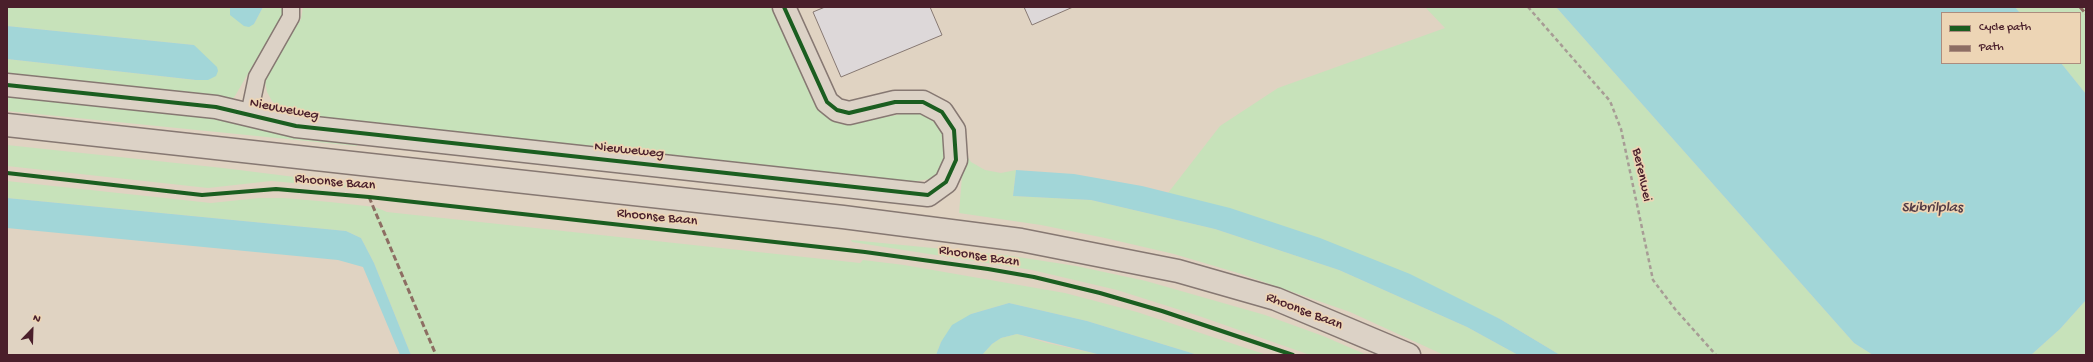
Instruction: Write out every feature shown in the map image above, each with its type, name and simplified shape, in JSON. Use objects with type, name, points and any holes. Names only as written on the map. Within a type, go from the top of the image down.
[{"type":"main road","name":"Nieuweweg","points":[[7,85],[216,107],[296,126],[928,195],[946,182],[956,160],[954,130],[942,112],[923,102],[895,102],[849,113],[837,110],[827,102],[784,7]]},
{"type":"main road","name":"Rhoonse Baan","points":[[7,125],[843,217],[1021,240],[1178,271],[1276,299],[1409,355]]},
{"type":"lane","points":[[249,115],[256,77],[291,17],[291,7]]},
{"type":"green space","points":[[7,7],[230,7],[254,24],[263,7],[282,7],[282,15],[235,96],[231,100],[7,77],[7,59],[196,80],[194,45],[7,26]]},
{"type":"green space","points":[[303,7],[772,7],[814,101],[823,114],[833,121],[845,125],[912,112],[925,115],[935,122],[942,132],[945,145],[943,161],[938,173],[930,179],[899,184],[288,116],[272,101],[267,92],[265,82],[267,73],[301,19]]},
{"type":"green space","points":[[1425,7],[1556,7],[1854,343],[1873,355],[1560,355],[1500,319],[1168,193],[1220,126],[1278,88],[1445,28]]},
{"type":"green space","points":[[2015,7],[2086,7],[2086,94],[2062,64],[2081,64],[2081,12],[2019,12]]},
{"type":"green space","points":[[7,92],[212,114],[292,136],[357,144],[357,146],[7,111]]},
{"type":"green space","points":[[7,145],[223,168],[375,187],[375,190],[271,181],[208,188],[7,166]]},
{"type":"green space","points":[[964,151],[971,162],[985,170],[1001,173],[1016,170],[1013,196],[1091,200],[1215,229],[1339,270],[1467,327],[1518,355],[1444,355],[1350,312],[1238,273],[1174,254],[1041,225],[959,213]]},
{"type":"green space","points":[[7,181],[211,203],[259,198],[284,198],[330,202],[375,207],[387,212],[860,263],[863,260],[904,265],[1065,293],[1137,312],[1267,355],[1198,355],[1087,321],[1009,303],[971,314],[941,342],[936,355],[411,355],[374,263],[361,238],[346,231],[7,198]]},
{"type":"green space","points":[[851,240],[1005,255],[1076,266],[1146,281],[1265,315],[1323,336],[1367,355],[1310,355],[1199,316],[1117,290],[1032,270],[852,242]]},
{"type":"green space","points":[[2086,300],[2086,355],[2031,355],[2060,329]]},
{"type":"green space","points":[[1017,334],[1047,343],[1101,355],[982,355],[992,344],[1001,338]]},
{"type":"water","points":[[230,7],[263,7],[254,24],[249,27],[244,26],[230,15]]},
{"type":"water","name":"Skibrilplas","points":[[1556,7],[2015,7],[2019,12],[1941,12],[1941,64],[2062,64],[2086,94],[2086,300],[2060,329],[2031,355],[1873,355],[1854,343]]},
{"type":"water","points":[[7,26],[194,45],[217,67],[218,71],[216,76],[208,80],[196,80],[7,59]]},
{"type":"water","points":[[1016,170],[1074,174],[1142,186],[1230,208],[1320,238],[1410,274],[1500,319],[1560,355],[1518,355],[1467,327],[1339,270],[1215,229],[1091,200],[1013,196]]},
{"type":"water","points":[[7,198],[346,231],[361,238],[374,263],[411,355],[400,355],[363,267],[338,260],[7,228]]},
{"type":"water","points":[[1009,303],[1087,321],[1198,355],[1101,355],[1017,334],[1001,338],[992,344],[982,355],[936,355],[941,342],[952,325],[971,314]]},
{"type":"building","points":[[825,7],[930,7],[942,35],[841,77],[813,12]]},
{"type":"building","points":[[1024,7],[1073,7],[1032,25]]},
{"type":"marked path","points":[[2080,7],[2086,14]]},
{"type":"marked path","points":[[369,197],[436,355]]},
{"type":"cycle path","points":[[7,85],[216,107],[296,126],[928,195],[946,182],[956,160],[954,130],[942,112],[923,102],[895,102],[849,113],[837,110],[827,102],[784,7]]},
{"type":"cycle path","points":[[7,173],[202,195],[276,189],[369,197],[865,252],[988,269],[1034,277],[1100,293],[1162,311],[1293,355]]}]
